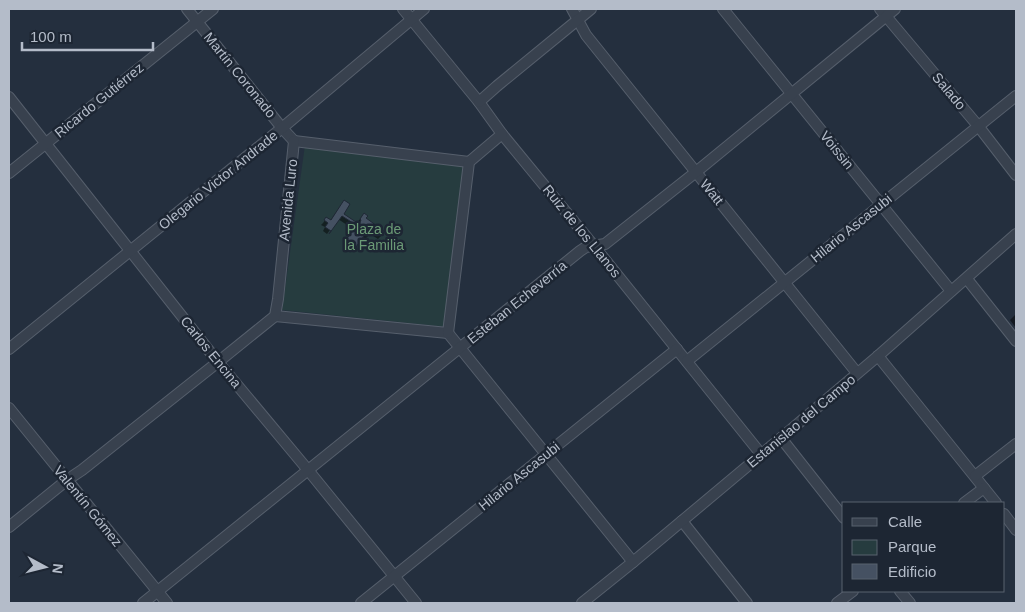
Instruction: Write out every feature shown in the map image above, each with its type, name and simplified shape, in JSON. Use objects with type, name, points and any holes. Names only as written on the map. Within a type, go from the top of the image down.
[{"type":"street","name":"Martín Coronado","points":[[187,9],[294,141]]},
{"type":"street","name":"Ricardo Gutiérrez","points":[[9,173],[213,9]]},
{"type":"street","name":"Ruiz de los Llanos","points":[[403,9],[761,454]]},
{"type":"street","name":"Olegario Victor Andrade","points":[[9,349],[282,128],[424,9]]},
{"type":"street","name":"Watt","points":[[572,9],[586,36],[857,373]]},
{"type":"street","points":[[479,102],[591,9]]},
{"type":"street","name":"Voissin","points":[[723,9],[880,205],[952,291]]},
{"type":"street","name":"Esteban Echeverría","points":[[143,603],[580,251],[586,247],[605,244],[791,93],[883,12],[896,9]]},
{"type":"street","name":"Salado","points":[[883,12],[979,126],[1016,175]]},
{"type":"street","name":"Hilario Ascasubi","points":[[687,361],[1016,96]]},
{"type":"street","name":"Carlos Encina","points":[[9,98],[218,362],[416,603]]},
{"type":"street","points":[[502,134],[469,162],[448,333],[632,562]]},
{"type":"street","name":"Avenida Luro","points":[[275,316],[294,141],[469,162]]},
{"type":"street","name":"Estanislao del Campo","points":[[584,603],[878,356],[1016,234]]},
{"type":"street","points":[[966,278],[1016,341]]},
{"type":"street","points":[[9,527],[275,316],[448,333]]},
{"type":"street","name":"Hilario Ascasubi","points":[[361,603],[677,349]]},
{"type":"street","points":[[878,356],[995,502]]},
{"type":"street","name":"Valentín Gómez","points":[[9,408],[167,603]]},
{"type":"street","points":[[781,438],[842,515]]},
{"type":"street","points":[[975,476],[1016,444]]},
{"type":"street","points":[[965,502],[984,488]]},
{"type":"street","points":[[1005,515],[1016,530]]},
{"type":"street","points":[[682,521],[747,603]]},
{"type":"street","points":[[838,603],[853,592]]},
{"type":"street","points":[[901,592],[910,603]]},
{"type":"green space","name":"Plaza de la Familia","points":[[305,145],[464,164],[447,327],[282,310]]},
{"type":"building","points":[[344,200],[350,204],[344,214],[359,224],[364,213],[368,216],[366,218],[384,231],[383,236],[374,230],[370,236],[366,233],[356,247],[346,240],[356,225],[342,216],[329,234],[331,231],[325,227],[328,223],[324,220],[326,217],[331,220]]}]
